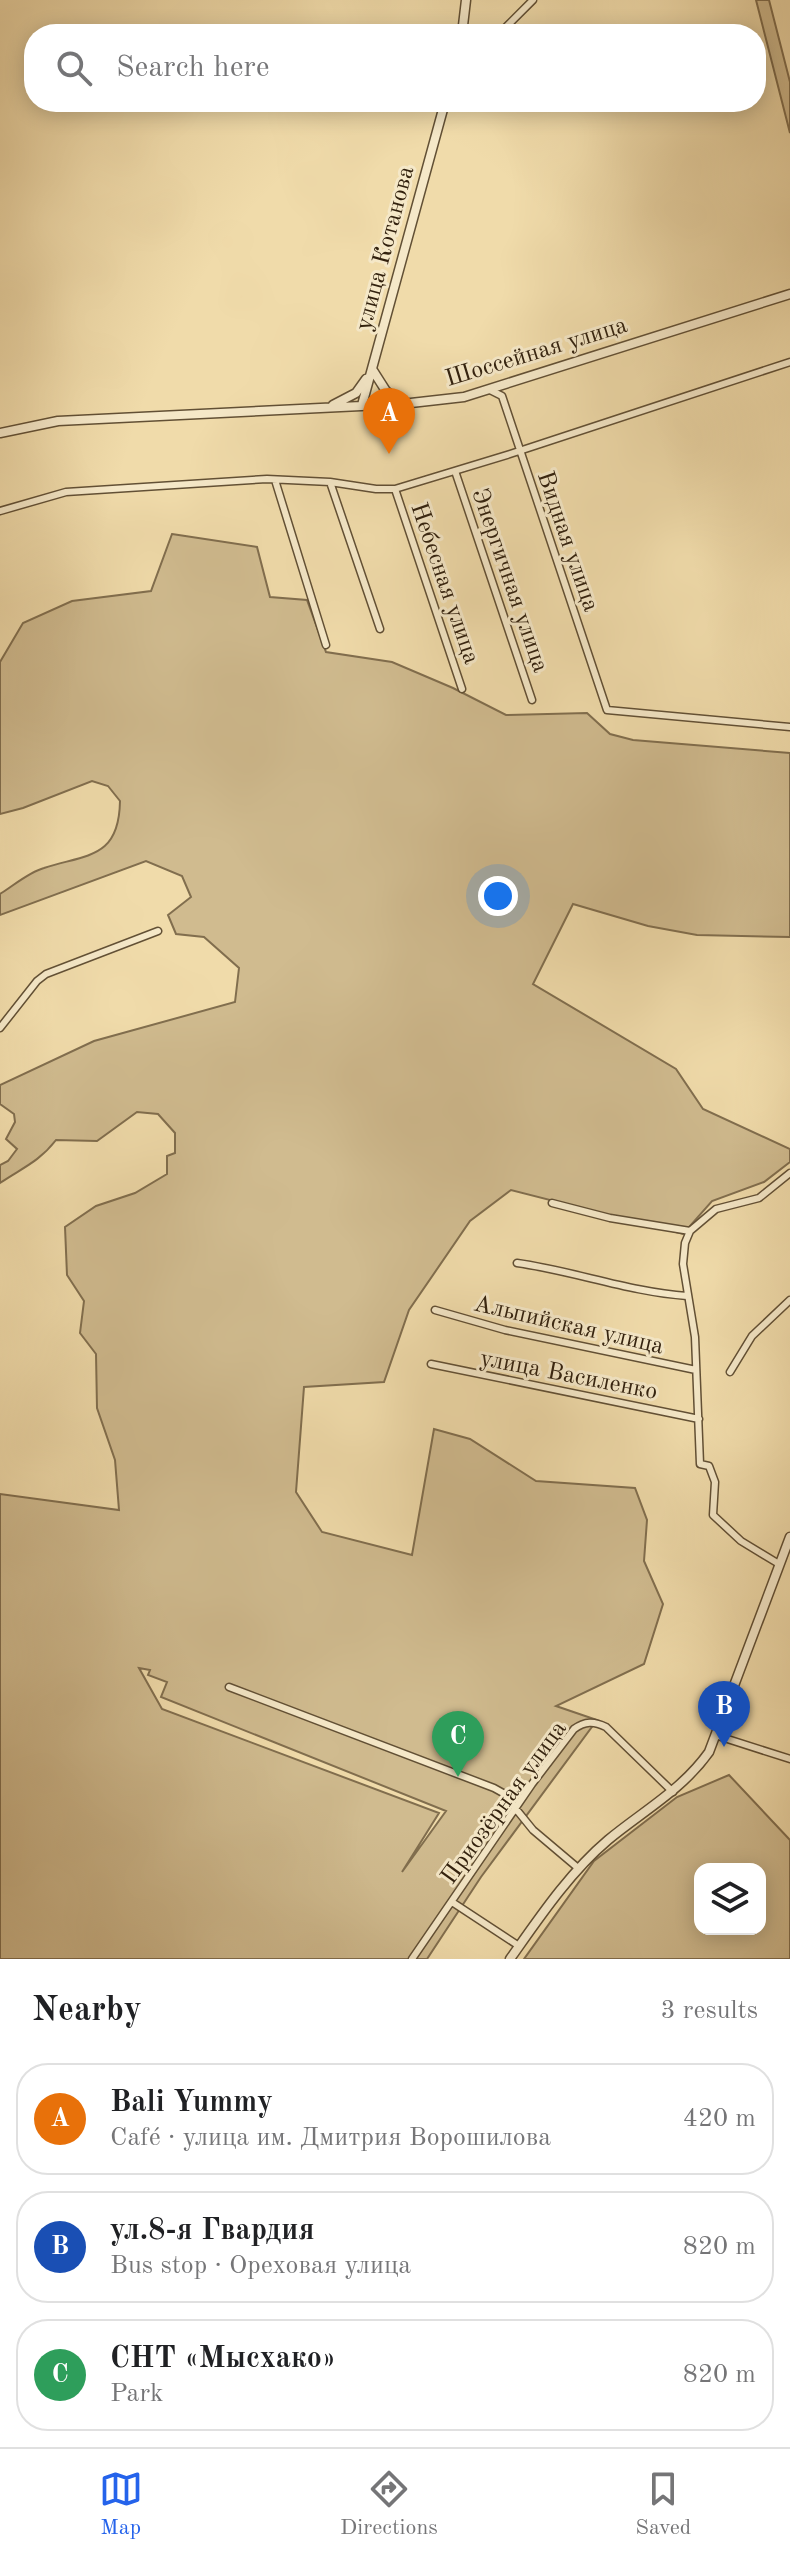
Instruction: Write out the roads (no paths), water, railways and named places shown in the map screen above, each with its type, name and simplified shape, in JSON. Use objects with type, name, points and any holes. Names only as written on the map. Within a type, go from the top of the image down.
[{"type":"street","points":[[463,24],[466,0]]},
{"type":"street","points":[[509,24],[533,0]]},
{"type":"street","name":"улица Котанова","points":[[362,405],[442,112]]},
{"type":"street","name":"Шоссейная улица","points":[[0,433],[58,421],[434,402],[490,390],[790,294]]},
{"type":"street","points":[[0,511],[66,492],[275,480],[395,489],[790,362]]},
{"type":"street","points":[[329,407],[356,393],[372,368],[386,391],[402,404]]},
{"type":"street","name":"Видная улица","points":[[490,390],[502,396],[607,710],[790,727]]},
{"type":"street","name":"Энергичная улица","points":[[455,471],[532,700]]},
{"type":"street","points":[[275,480],[326,645]]},
{"type":"street","points":[[330,482],[380,629]]},
{"type":"street","name":"Небесная улица","points":[[395,489],[462,689]]},
{"type":"street","points":[[0,1028],[46,974],[158,931]]},
{"type":"street","points":[[779,1564],[741,1541],[713,1515],[715,1482],[709,1466],[700,1464],[695,1337],[683,1253],[690,1231],[716,1209],[759,1198],[790,1173]]},
{"type":"street","points":[[552,1203],[610,1218],[690,1231]]},
{"type":"street","points":[[517,1263],[661,1294],[687,1296]]},
{"type":"street","points":[[730,1372],[752,1336],[790,1300]]},
{"type":"street","name":"Альпийская улица","points":[[435,1310],[505,1330],[696,1370]]},
{"type":"street","name":"улица Василенко","points":[[431,1364],[699,1419]]},
{"type":"street","points":[[510,1959],[578,1868],[609,1839],[673,1792],[709,1752],[790,1537]]},
{"type":"street","points":[[229,1687],[494,1788],[503,1793],[533,1830],[578,1868]]},
{"type":"street","name":"Приозёрная улица","points":[[412,1959],[574,1729],[590,1722],[606,1727],[673,1792]]},
{"type":"street","points":[[715,1735],[790,1759]]},
{"type":"street","points":[[452,1902],[519,1946]]},
{"type":"place","name":"Bali Yummy","points":[[389,454]]},
{"type":"place","name":"ул.8-я Гвардия","points":[[724,1747]]},
{"type":"place","name":"СНТ «Мысхако»","points":[[458,1777]]}]
